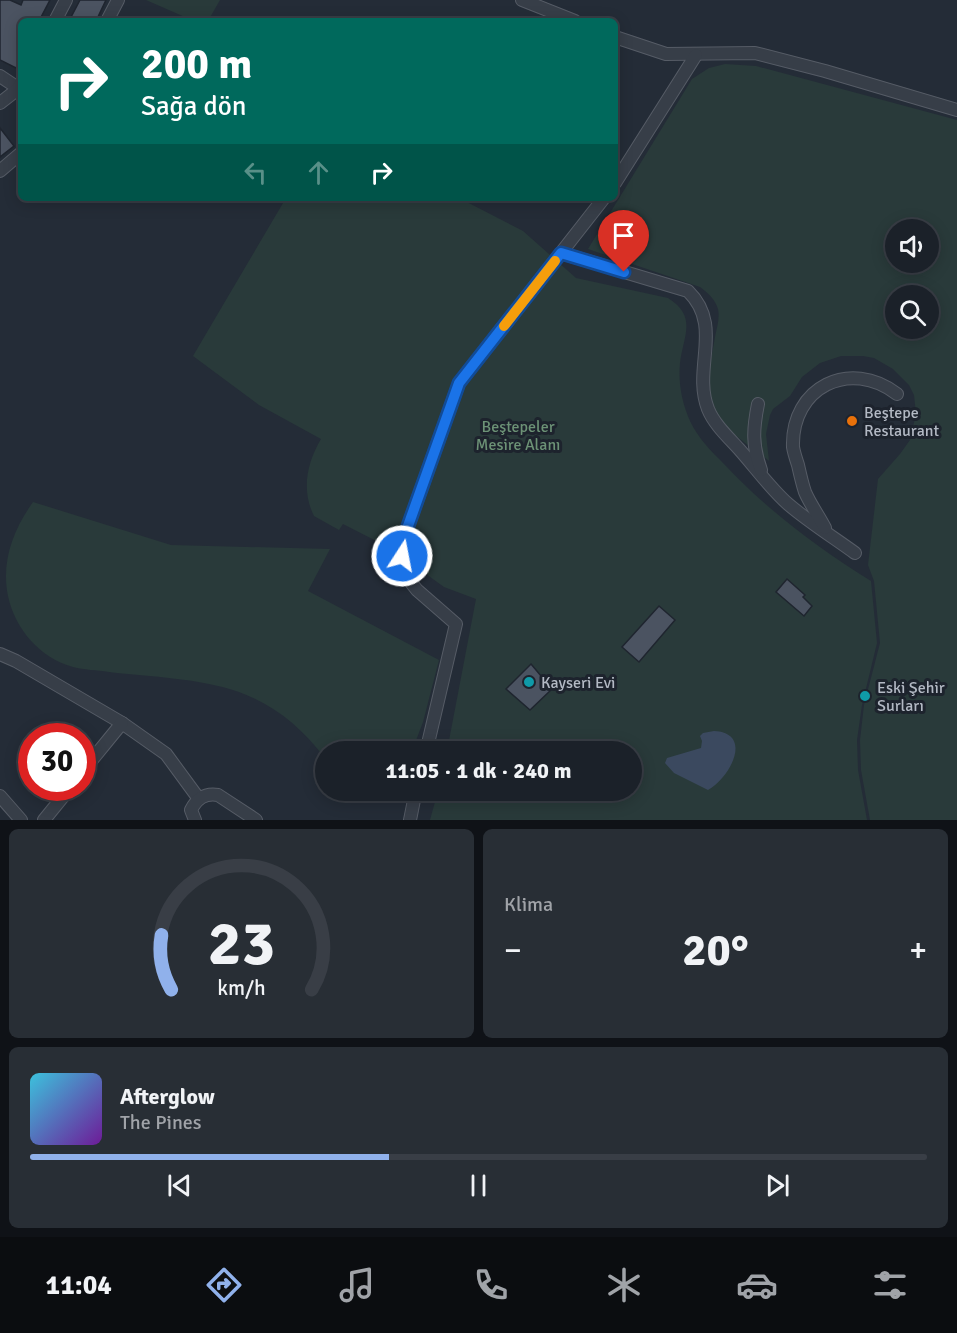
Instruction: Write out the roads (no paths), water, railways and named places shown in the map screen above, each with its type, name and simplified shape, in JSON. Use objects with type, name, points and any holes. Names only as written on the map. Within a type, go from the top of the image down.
[{"type":"street","points":[[57,18],[66,0]]},
{"type":"street","points":[[109,18],[118,0]]},
{"type":"street","points":[[522,0],[567,18]]},
{"type":"street","points":[[618,38],[666,54],[755,53],[957,110]]},
{"type":"street","points":[[618,178],[696,55]]},
{"type":"street","points":[[0,76],[18,86]]},
{"type":"street","points":[[0,103],[18,89]]},
{"type":"street","points":[[0,171],[18,156]]},
{"type":"street","points":[[429,741],[456,624],[417,590],[409,580],[402,556],[408,526],[459,383],[602,201]]},
{"type":"street","points":[[561,253],[688,291],[698,301],[704,311],[706,323],[703,394],[708,411],[718,426],[788,504],[855,553]]},
{"type":"street","points":[[828,533],[806,493],[793,448],[796,423],[803,405],[819,388],[833,381],[847,379],[870,379],[885,384],[897,394]]},
{"type":"street","points":[[758,404],[753,428],[755,453],[763,476]]},
{"type":"street","points":[[0,654],[122,723],[166,754],[199,799]]},
{"type":"street","points":[[96,755],[122,723]]},
{"type":"street","points":[[195,820],[191,810],[199,799],[211,794],[218,795],[256,820]]},
{"type":"street","points":[[0,796],[21,820]]},
{"type":"street","points":[[44,820],[59,801]]},
{"type":"street","points":[[410,820],[414,801]]},
{"type":"water","points":[[714,731],[726,734],[733,739],[734,757],[724,776],[708,790],[674,773],[665,763],[667,758],[701,748],[700,736],[703,733]]},
{"type":"place","name":"Beştepe Restaurant","points":[[852,421]]},
{"type":"place","name":"Kayseri Evi","points":[[529,682]]},
{"type":"place","name":"Eski Şehir Surları","points":[[865,696]]},
{"type":"park label","name":"Beştepeler Mesire Alanı","points":[[518,435]]}]
